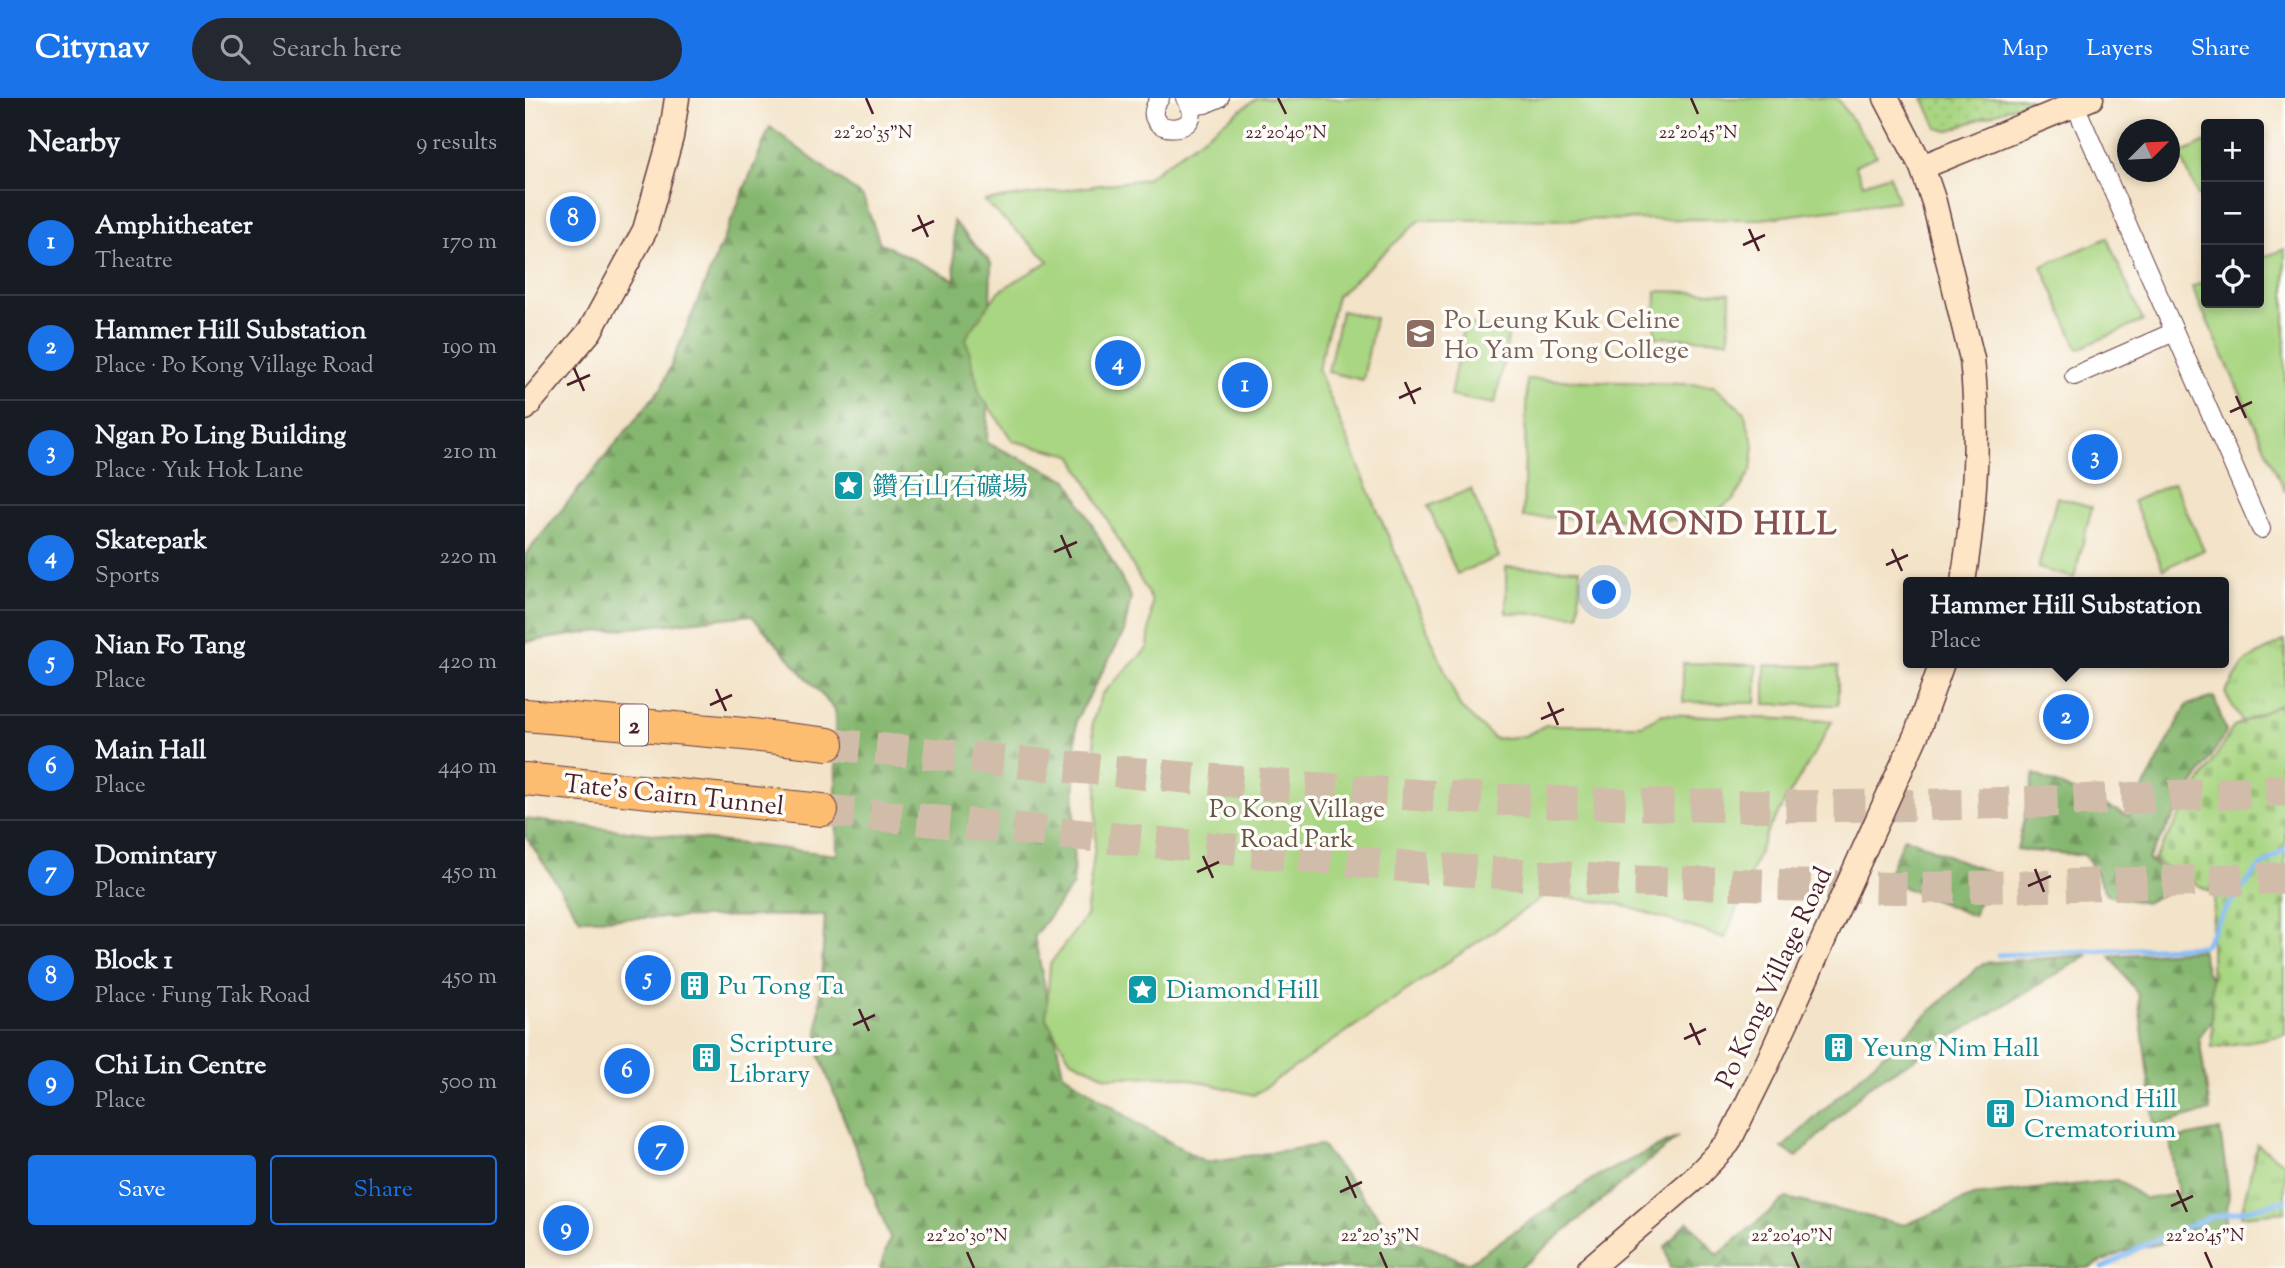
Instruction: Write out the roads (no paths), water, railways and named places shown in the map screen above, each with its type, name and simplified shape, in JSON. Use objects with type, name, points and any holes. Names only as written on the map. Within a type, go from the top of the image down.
[{"type":"highway","name":"2","points":[[525,715],[828,744]]},
{"type":"highway","name":"Tate's Cairn Tunnel","points":[[525,779],[822,810]]},
{"type":"main road","points":[[525,408],[590,331],[645,230],[671,136],[677,98]]},
{"type":"main road","points":[[1886,98],[1922,167],[1940,223],[1968,335],[1975,383],[1976,478],[1964,577]]},
{"type":"main road","points":[[1922,167],[2079,100]]},
{"type":"main road","name":"Po Kong Village Road","points":[[1590,1268],[1694,1179],[1728,1143],[1768,1062],[1917,733],[1940,668]]},
{"type":"street","points":[[1160,98],[1155,106],[1156,118],[1170,129],[1187,123],[1190,118],[1188,102],[1205,104],[1219,98]]},
{"type":"street","points":[[2079,100],[2174,332],[2261,529]]},
{"type":"street","points":[[2074,376],[2174,332]]},
{"type":"waterway","points":[[1998,955],[2204,946],[2223,913],[2258,869],[2285,849]]},
{"type":"waterway","points":[[2103,1268],[2146,1244],[2208,1218],[2285,1201]]},
{"type":"tunnel","points":[[828,744],[1283,785],[1435,796],[1647,805],[1966,804],[2285,790]]},
{"type":"tunnel","points":[[822,810],[1412,867],[1620,881],[1896,888],[2285,878]]},
{"type":"place","name":"Block 1","points":[[573,219]]},
{"type":"place","name":"Po Leung Kuk Celine Ho Yam Tong College","points":[[1421,334]]},
{"type":"place","name":"Skatepark","points":[[1118,363]]},
{"type":"place","name":"Amphitheater","points":[[1245,385]]},
{"type":"place","name":"Ngan Po Ling Building","points":[[2095,457]]},
{"type":"place","name":"鑽石山石礦場","points":[[849,486]]},
{"type":"place","name":"Hammer Hill Substation","points":[[2066,717]]},
{"type":"place","name":"Nian Fo Tang","points":[[648,978]]},
{"type":"place","name":"Pu Tong Ta","points":[[695,985]]},
{"type":"place","name":"Diamond Hill","points":[[1143,989]]},
{"type":"place","name":"Yeung Nim Hall","points":[[1838,1047]]},
{"type":"place","name":"Scripture Library","points":[[706,1058]]},
{"type":"place","name":"Main Hall","points":[[627,1071]]},
{"type":"place","name":"Diamond Hill Crematorium","points":[[2001,1113]]},
{"type":"place","name":"Domintary","points":[[661,1148]]},
{"type":"place","name":"Chi Lin Centre","points":[[566,1228]]},
{"type":"district","name":"DIAMOND HILL","points":[[1698,522]]},
{"type":"park label","name":"Po Kong Village Road Park","points":[[1297,823]]}]
